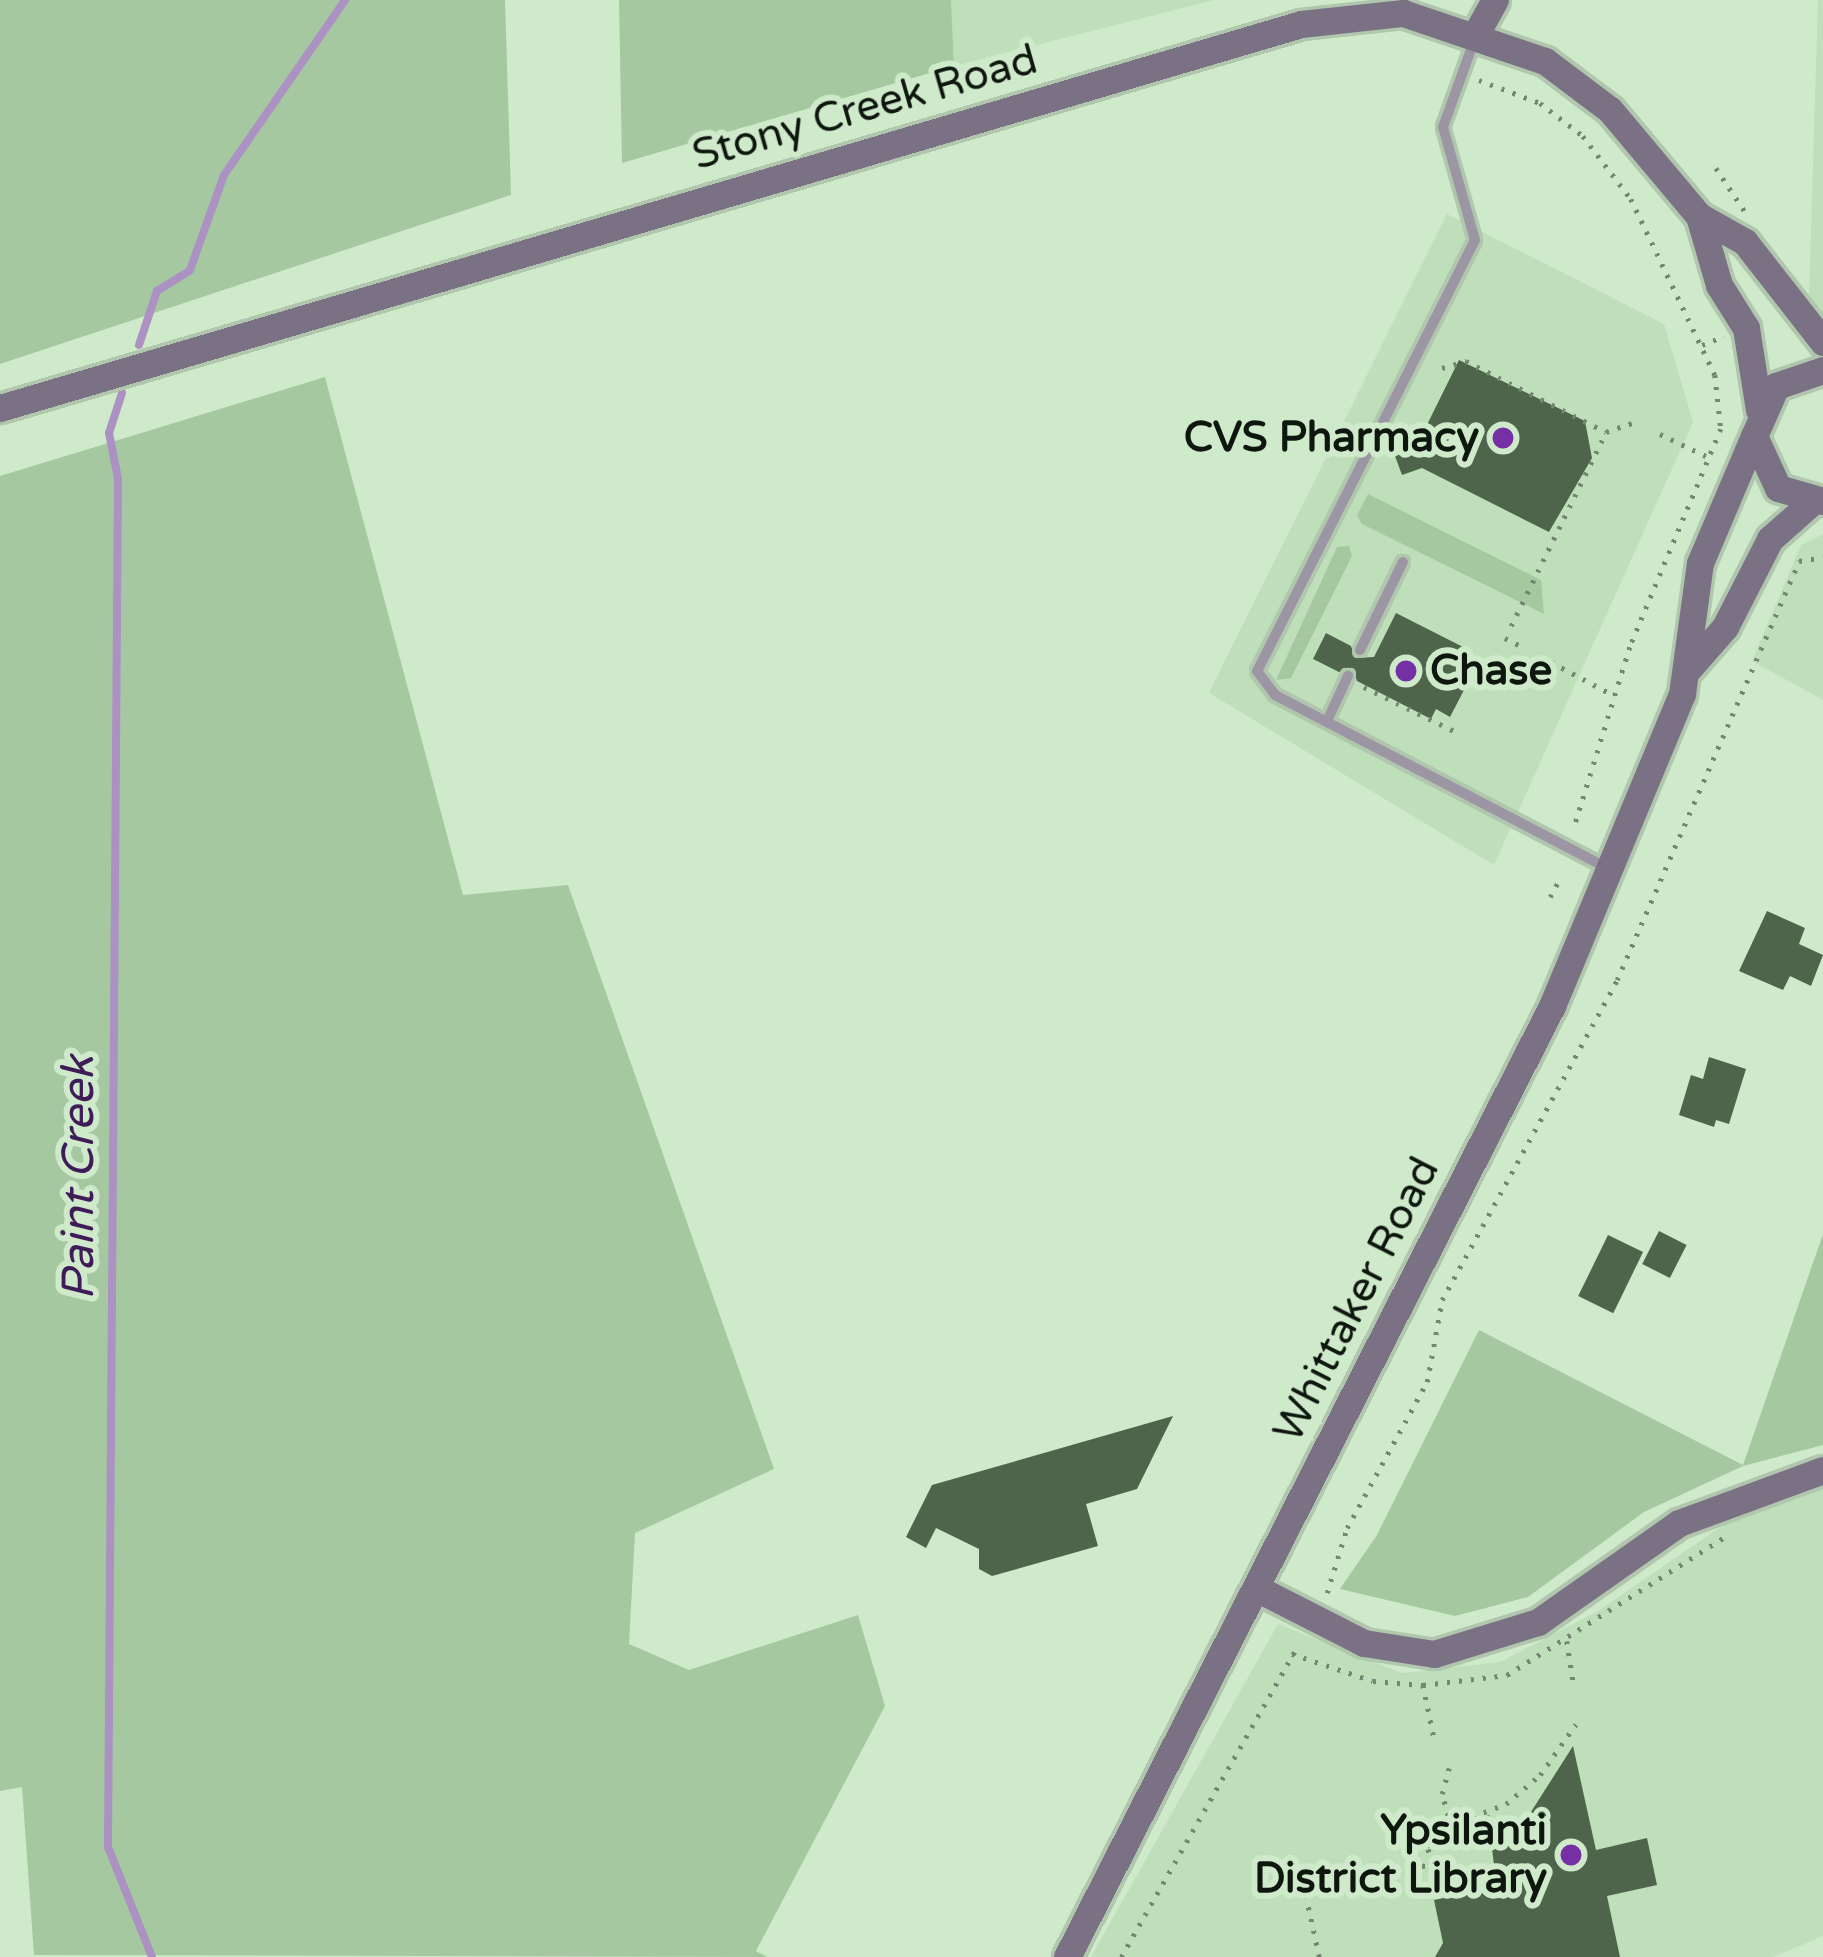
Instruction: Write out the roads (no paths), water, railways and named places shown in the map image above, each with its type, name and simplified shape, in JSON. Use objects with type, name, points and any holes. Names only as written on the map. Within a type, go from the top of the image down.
[{"type":"main road","points":[[1477,32],[1495,0]]},
{"type":"main road","name":"Stony Creek Road","points":[[0,408],[1301,24],[1403,14],[1477,32],[1545,61],[1610,110],[1699,216],[1745,242],[1823,342]]},
{"type":"main road","name":"Stony Creek Road","points":[[1699,216],[1719,285],[1746,328],[1756,423]]},
{"type":"main road","points":[[1818,502],[1778,488],[1756,423],[1776,386],[1823,370]]},
{"type":"main road","name":"Whittaker Road","points":[[1066,1957],[1470,1174],[1610,869],[1690,667],[1700,563],[1756,423]]},
{"type":"main road","name":"Whittaker Road","points":[[1690,667],[1725,628],[1769,539],[1818,502]]},
{"type":"main road","points":[[1256,1588],[1364,1643],[1434,1654],[1538,1622],[1679,1523],[1823,1470]]},
{"type":"lane","points":[[1477,32],[1443,128],[1475,240],[1257,671],[1261,686],[1610,869]]},
{"type":"lane","points":[[1360,650],[1403,562]]},
{"type":"lane","points":[[1327,721],[1348,676]]},
{"type":"waterway","name":"Paint Creek","points":[[139,345],[157,291],[190,270],[224,175],[345,0]]},
{"type":"waterway","name":"Paint Creek","points":[[122,393],[109,433],[118,479],[108,1847],[152,1957]]},
{"type":"place","name":"CVS Pharmacy","points":[[1503,438]]},
{"type":"place","name":"Chase","points":[[1406,671]]},
{"type":"place","name":"Ypsilanti District Library","points":[[1571,1855]]}]
